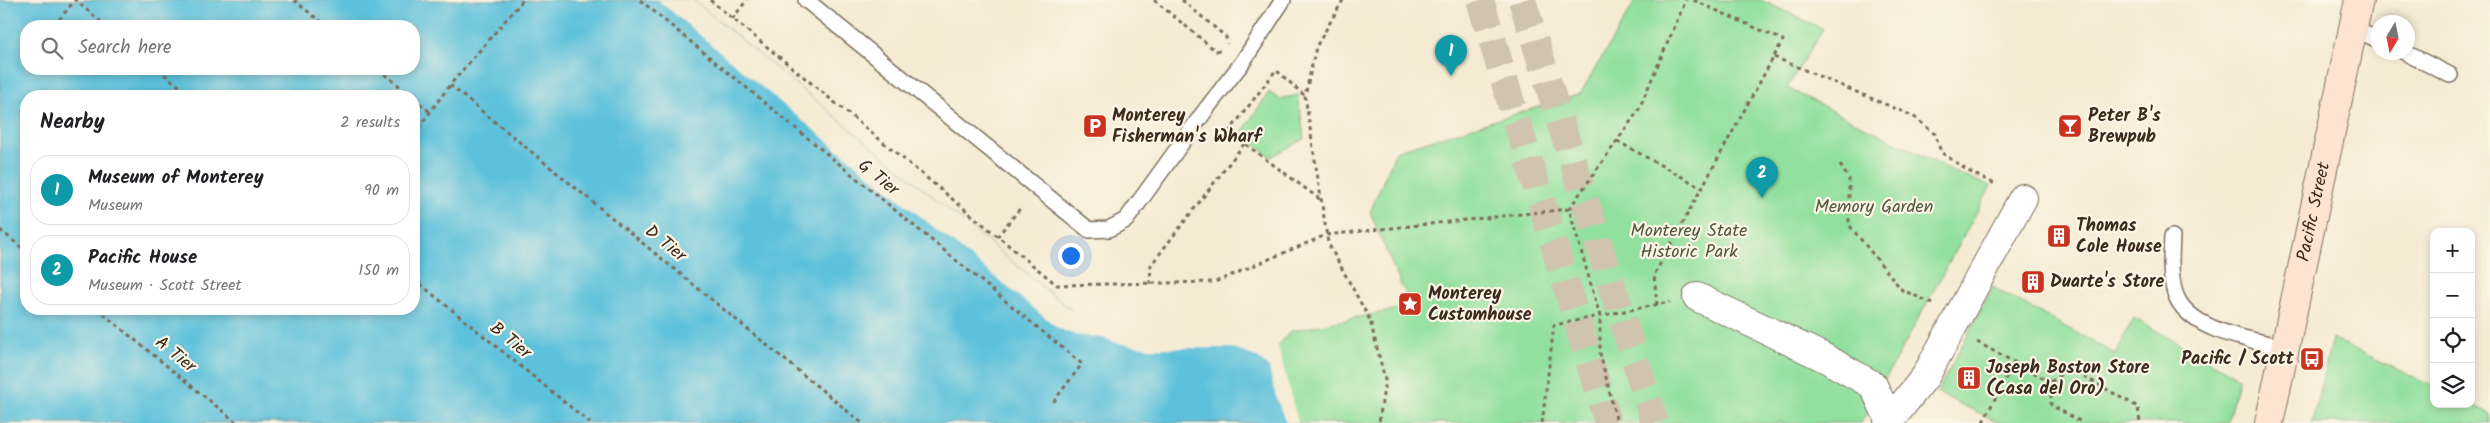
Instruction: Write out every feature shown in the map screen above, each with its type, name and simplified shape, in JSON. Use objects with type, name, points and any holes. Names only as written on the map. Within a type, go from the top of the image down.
[{"type":"main road","name":"Pacific Street","points":[[2269,423],[2359,0]]},
{"type":"street","points":[[1889,422],[1925,377],[2022,198]]},
{"type":"street","points":[[1698,296],[1823,357],[1873,385],[1889,422]]},
{"type":"street","points":[[1889,422],[1907,420],[1917,423]]},
{"type":"lane","points":[[806,0],[1089,230],[1109,229],[1126,220],[1201,116],[1242,64],[1283,0]]},
{"type":"lane","points":[[2353,28],[2370,36]]},
{"type":"lane","points":[[2415,58],[2450,75]]},
{"type":"lane","points":[[2172,237],[2170,264],[2177,298],[2196,319],[2221,332],[2285,347]]},
{"type":"path","points":[[59,20],[75,0],[99,20]]},
{"type":"path","points":[[294,0],[319,20]]},
{"type":"path","points":[[516,0],[520,4]]},
{"type":"path","points":[[420,126],[450,85],[523,0]]},
{"type":"path","name":"G Tier","points":[[640,0],[1082,364],[1051,405]]},
{"type":"path","points":[[710,0],[1057,286],[1215,282],[1326,235],[1569,209],[1638,111],[1686,0]]},
{"type":"path","points":[[732,19],[747,0]]},
{"type":"path","points":[[1154,0],[1216,51],[1227,48],[1226,37],[1182,0]]},
{"type":"path","points":[[1343,0],[1316,47],[1305,96],[1328,243],[1370,320],[1385,380],[1379,423]]},
{"type":"path","points":[[1658,305],[1654,275],[1783,40],[1693,0]]},
{"type":"path","points":[[1774,57],[1913,116],[1935,134],[1941,152],[1968,171]]},
{"type":"path","points":[[1305,96],[1276,70],[1228,132],[1321,200]]},
{"type":"path","points":[[165,75],[184,90]]},
{"type":"path","points":[[386,75],[404,90]]},
{"type":"path","name":"D Tier","points":[[450,85],[862,423]]},
{"type":"path","points":[[420,103],[430,112]]},
{"type":"path","points":[[1617,141],[1702,188]]},
{"type":"path","points":[[1150,284],[1152,265],[1244,144]]},
{"type":"path","points":[[1840,165],[1849,179],[1849,224],[1902,290]]},
{"type":"path","points":[[1569,209],[1600,316],[1600,353],[1618,423]]},
{"type":"path","points":[[998,237],[1008,223]]},
{"type":"path","points":[[0,230],[20,246]]},
{"type":"path","name":"B Tier","points":[[420,285],[590,423]]},
{"type":"path","points":[[1542,423],[1554,325],[1698,296]]},
{"type":"path","name":"A Tier","points":[[104,315],[237,423]]},
{"type":"path","points":[[1974,341],[2051,382]]},
{"type":"path","points":[[1983,422],[2014,362]]},
{"type":"path","points":[[2051,382],[2069,368],[2138,406],[2140,423]]},
{"type":"path","points":[[2051,382],[2051,405],[2083,423]]},
{"type":"green space","name":"Monterey State Historic Park","points":[[1636,0],[1761,0],[1823,29],[1787,88],[1963,176],[1991,186],[1861,423],[1208,423],[1291,331],[1413,306],[1401,285],[1370,212],[1396,151],[1580,94]]},
{"type":"green space","points":[[1269,92],[1279,99],[1298,95],[1304,139],[1271,157],[1241,134]]},
{"type":"green space","points":[[1993,287],[2115,354],[2134,318],[2239,378],[2227,423],[2000,423],[1937,393]]},
{"type":"green space","points":[[2332,338],[2430,385],[2430,408],[2475,406],[2490,414],[2490,423],[2312,423]]},
{"type":"water","points":[[0,0],[693,0],[1071,310],[1252,325],[1295,423],[0,423]]},
{"type":"pier","points":[[658,0],[693,0],[1071,310],[1073,307],[1203,315],[1253,323],[1271,336],[1278,346],[1298,423],[1286,423],[1276,397],[1269,368],[1257,357],[1231,348],[1149,348],[1117,343],[1104,338],[1075,335],[1058,328],[793,113]]},
{"type":"tunnel","points":[[1480,0],[1608,423]]},
{"type":"tunnel","points":[[1522,0],[1655,423]]},
{"type":"place","name":"Museum of Monterey","points":[[1451,76]]},
{"type":"place","name":"Monterey Fisherman's Wharf","points":[[1095,126]]},
{"type":"place","name":"Peter B's Brewpub","points":[[2070,126]]},
{"type":"place","name":"Pacific House","points":[[1762,198]]},
{"type":"place","name":"Thomas Cole House","points":[[2059,236]]},
{"type":"place","name":"Duarte's Store","points":[[2033,282]]},
{"type":"place","name":"Monterey Customhouse","points":[[1410,304]]},
{"type":"place","name":"Pacific / Scott","points":[[2312,359]]},
{"type":"place","name":"Joseph Boston Store (Casa del Oro)","points":[[1969,378]]},
{"type":"park label","name":"Memory Garden","points":[[1874,207]]}]
